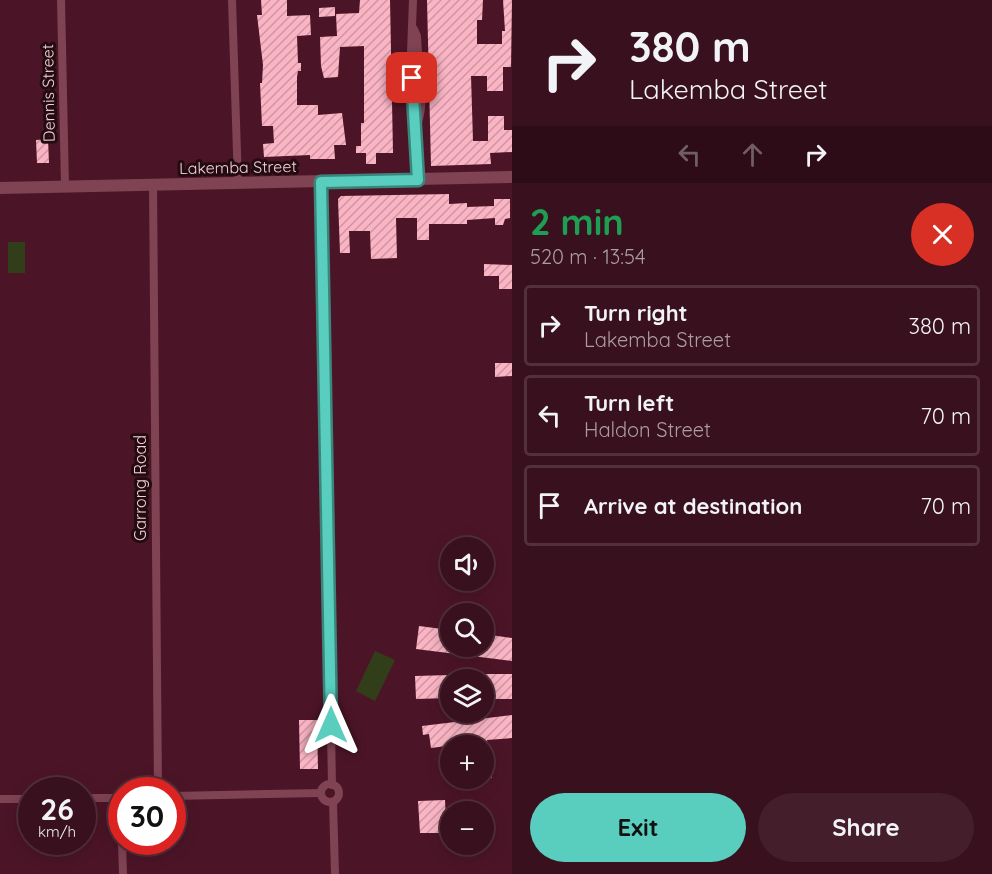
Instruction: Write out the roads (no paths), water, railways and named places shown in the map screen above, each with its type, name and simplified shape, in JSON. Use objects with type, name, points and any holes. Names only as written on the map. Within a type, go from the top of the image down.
[{"type":"main road","name":"Lakemba Street","points":[[0,188],[512,177]]},
{"type":"street","name":"Dennis Street","points":[[61,0],[66,186]]},
{"type":"street","points":[[232,0],[238,183]]},
{"type":"street","points":[[413,0],[418,53],[415,59],[415,71],[420,78],[421,115],[416,128],[418,180]]},
{"type":"street","points":[[321,182],[332,785],[339,793],[333,802],[335,874]]},
{"type":"street","name":"Garrong Road","points":[[153,185],[158,777]]},
{"type":"street","points":[[321,793],[325,786],[332,785]]},
{"type":"street","points":[[186,796],[321,793]]},
{"type":"street","points":[[321,793],[325,800],[333,802]]},
{"type":"street","points":[[0,800],[18,799]]},
{"type":"street","points":[[122,855],[123,874]]}]
